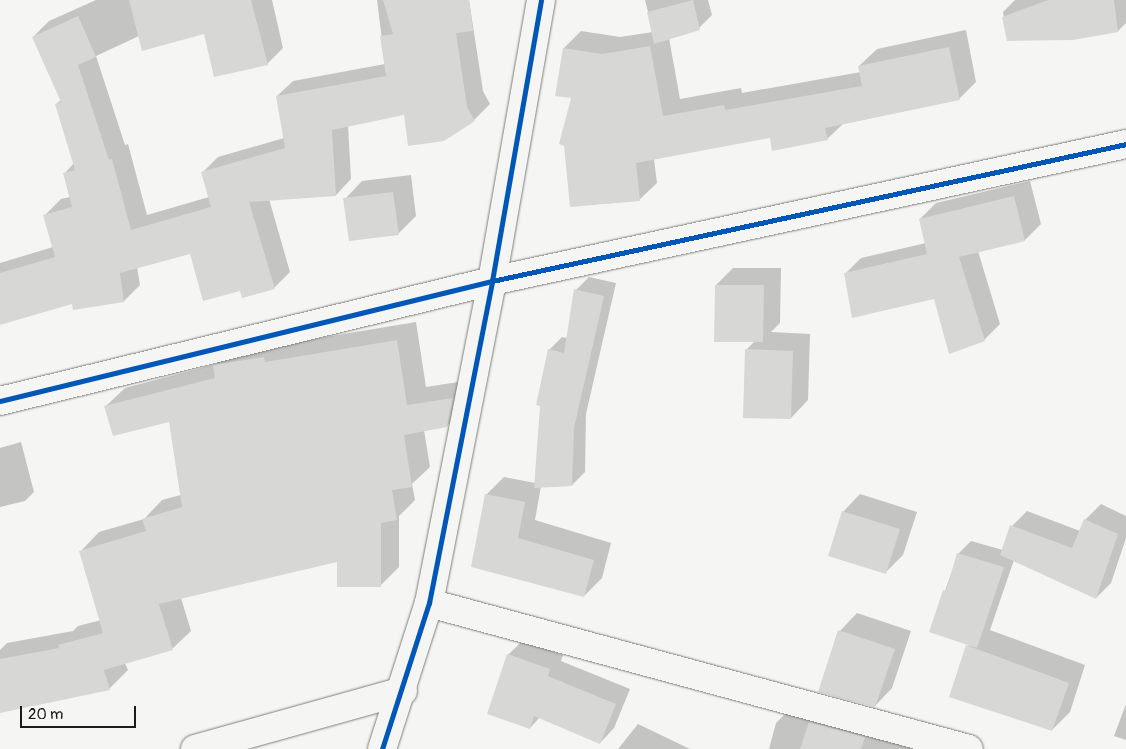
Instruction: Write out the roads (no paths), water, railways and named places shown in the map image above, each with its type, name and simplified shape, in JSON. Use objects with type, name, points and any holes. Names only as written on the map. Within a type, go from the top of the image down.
[{"type":"street","points":[[382,749],[403,691],[429,603],[492,281],[541,0]]},
{"type":"street","points":[[0,402],[492,281],[1126,144]]},
{"type":"street","points":[[429,603],[969,749]]},
{"type":"street","points":[[196,749],[403,691]]}]
